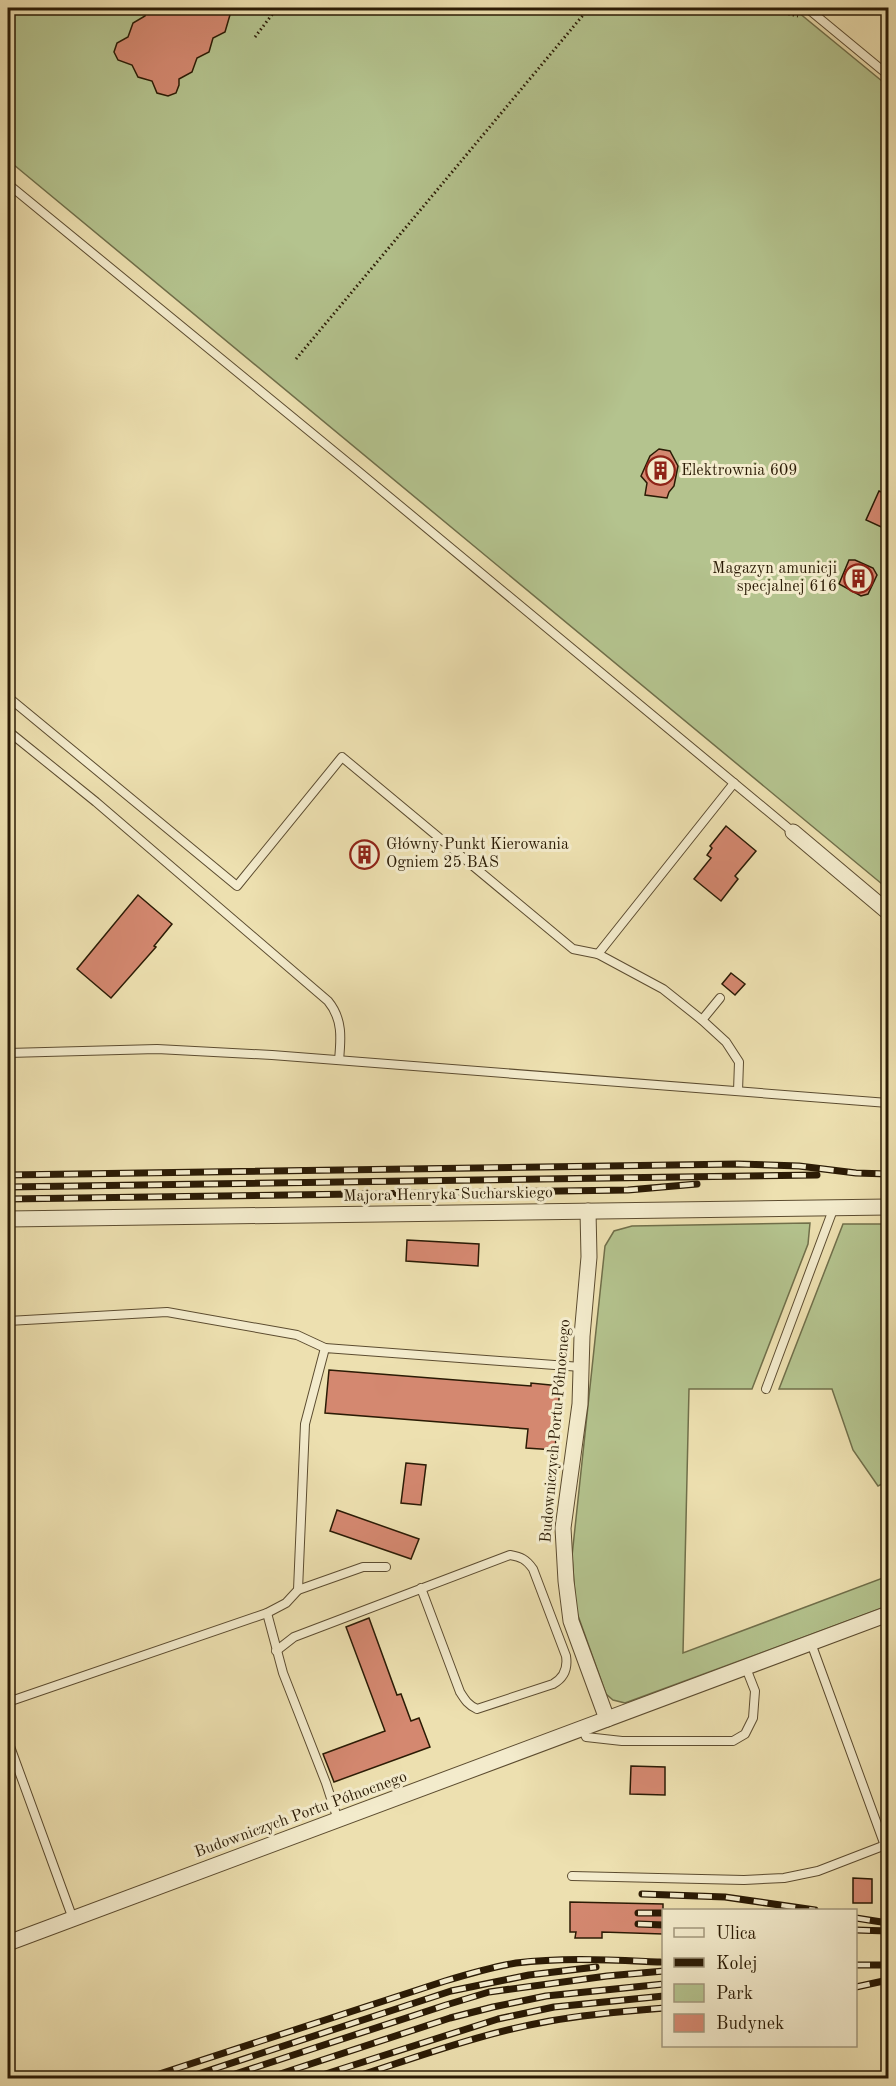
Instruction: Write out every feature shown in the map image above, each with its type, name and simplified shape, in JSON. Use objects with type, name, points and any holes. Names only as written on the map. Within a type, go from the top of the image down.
[{"type":"street","points":[[793,832],[888,912]]},
{"type":"street","name":"Majora Henryka Sucharskiego","points":[[8,1219],[888,1207]]},
{"type":"street","name":"Budowniczych Portu Północnego","points":[[588,1211],[589,1257],[580,1404],[563,1528],[571,1621],[607,1719]]},
{"type":"street","name":"Budowniczych Portu Północnego","points":[[8,1943],[888,1614]]},
{"type":"lane","points":[[807,8],[888,75]]},
{"type":"lane","points":[[8,184],[793,832]]},
{"type":"lane","points":[[8,697],[237,886],[342,757],[573,949],[598,954],[663,989],[702,1020],[726,1042],[739,1062],[738,1091]]},
{"type":"lane","points":[[8,731],[96,802],[328,1002],[336,1012],[340,1026],[339,1060]]},
{"type":"lane","points":[[598,954],[734,783]]},
{"type":"lane","points":[[702,1020],[720,998]]},
{"type":"lane","points":[[8,1053],[157,1049],[339,1060],[888,1103]]},
{"type":"lane","points":[[766,1389],[834,1207]]},
{"type":"lane","points":[[8,1321],[167,1312],[297,1335],[325,1348],[581,1367]]},
{"type":"lane","points":[[298,1590],[305,1424],[325,1348]]},
{"type":"lane","points":[[276,1651],[294,1637],[421,1588],[510,1555],[527,1560],[533,1569],[566,1656],[565,1672],[560,1680],[553,1684],[477,1709],[471,1707],[465,1702],[460,1692],[421,1588]]},
{"type":"lane","points":[[8,1702],[267,1613],[286,1603],[298,1590],[363,1567],[386,1567]]},
{"type":"lane","points":[[267,1613],[276,1651],[338,1820]]},
{"type":"lane","points":[[811,1643],[887,1844],[888,1854]]},
{"type":"lane","points":[[583,1729],[586,1737],[622,1741],[733,1742],[745,1734],[753,1718],[754,1691],[746,1668]]},
{"type":"lane","points":[[8,1741],[73,1919]]},
{"type":"lane","points":[[572,1876],[744,1880],[784,1878],[818,1871],[887,1844]]},
{"type":"path","points":[[255,37],[277,8]]},
{"type":"path","points":[[296,359],[589,8]]},
{"type":"path","points":[[762,8],[792,16],[815,14]]},
{"type":"green space","points":[[8,8],[793,8],[888,86],[888,889],[8,160]]},
{"type":"green space","points":[[810,1223],[808,1244],[752,1389],[689,1389],[683,1653],[888,1576],[888,1606],[625,1703],[613,1700],[606,1694],[576,1610],[572,1556],[605,1246],[614,1231],[632,1226]]},
{"type":"green space","points":[[843,1224],[888,1224],[888,1481],[878,1486],[853,1450],[832,1389],[779,1389]]},
{"type":"building","points":[[147,8],[232,8],[225,32],[213,38],[209,52],[197,58],[192,72],[179,79],[176,93],[168,96],[157,93],[152,81],[138,77],[132,65],[118,60],[114,52],[117,43],[128,37],[133,23],[145,16]]},
{"type":"building","name":"Elektrownia 609","points":[[659,449],[670,451],[678,466],[674,486],[667,498],[645,495],[647,483],[641,476],[650,456]]},
{"type":"building","points":[[879,491],[888,495],[888,530],[866,520]]},
{"type":"building","name":"Magazyn amunicji specjalnej 616","points":[[849,560],[855,560],[873,568],[877,575],[868,594],[861,596],[839,584]]},
{"type":"building","points":[[726,826],[756,851],[735,876],[738,879],[721,901],[694,879],[711,858],[707,855],[712,848],[710,846]]},
{"type":"building","points":[[138,895],[172,924],[154,946],[156,947],[111,998],[77,969]]},
{"type":"building","points":[[731,973],[745,984],[735,995],[722,984]]},
{"type":"building","points":[[407,1240],[479,1244],[478,1266],[406,1261]]},
{"type":"building","points":[[329,1370],[531,1386],[531,1383],[560,1386],[555,1450],[526,1448],[528,1429],[325,1413]]},
{"type":"building","points":[[406,1463],[426,1465],[421,1505],[401,1503]]},
{"type":"building","points":[[337,1510],[419,1539],[411,1559],[330,1531]]},
{"type":"building","points":[[369,1618],[397,1695],[401,1694],[411,1721],[419,1718],[430,1747],[334,1782],[323,1754],[385,1731],[346,1627]]},
{"type":"building","points":[[631,1766],[665,1767],[665,1795],[630,1794]]},
{"type":"building","points":[[853,1878],[872,1879],[872,1903],[853,1903]]},
{"type":"building","points":[[570,1902],[663,1904],[662,1934],[602,1932],[602,1938],[575,1938],[576,1932],[570,1932]]},
{"type":"railway","points":[[8,1175],[738,1164],[799,1166],[856,1173],[888,1174]]},
{"type":"railway","points":[[8,1187],[817,1175]]},
{"type":"railway","points":[[8,1199],[628,1190],[697,1184]]},
{"type":"railway","points":[[642,1894],[725,1897],[808,1909]]},
{"type":"railway","points":[[638,1913],[662,1913]]},
{"type":"railway","points":[[857,1918],[888,1923]]},
{"type":"railway","points":[[638,1924],[662,1925]]},
{"type":"railway","points":[[857,1930],[888,1931]]},
{"type":"railway","points":[[147,2078],[471,1973],[534,1961],[660,1962]]},
{"type":"railway","points":[[857,1965],[888,1965]]},
{"type":"railway","points":[[186,2078],[451,1991],[529,1975],[596,1967]]},
{"type":"railway","points":[[223,2078],[489,1992],[662,1971]]},
{"type":"railway","points":[[857,1987],[888,1980]]},
{"type":"railway","points":[[268,2078],[450,2018],[493,2007],[546,1996],[662,1984]]},
{"type":"railway","points":[[313,2078],[498,2019],[554,2007],[662,1996]]},
{"type":"railway","points":[[352,2078],[450,2046],[525,2026],[578,2016],[662,2008]]},
{"type":"place","name":"Elektrownia 609","points":[[660,471]]},
{"type":"place","name":"Magazyn amunicji specjalnej 616","points":[[858,578]]},
{"type":"place","name":"Główny Punkt Kierowania Ogniem 25 BAS","points":[[365,854]]}]
